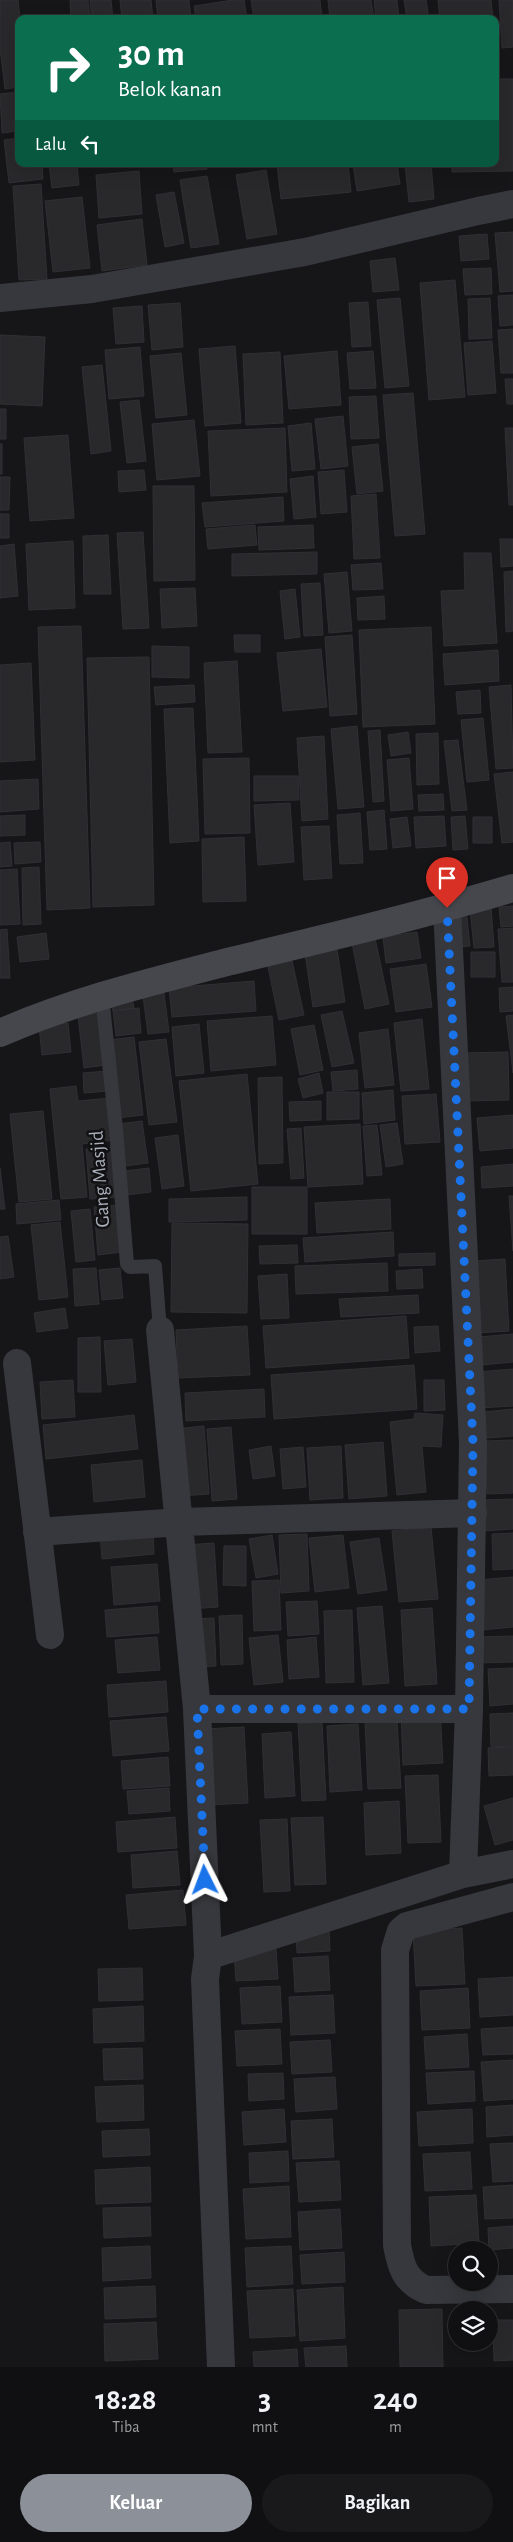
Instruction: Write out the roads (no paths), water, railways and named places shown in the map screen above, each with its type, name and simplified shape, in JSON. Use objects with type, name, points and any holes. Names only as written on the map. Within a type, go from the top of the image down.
[{"type":"street","points":[[0,298],[92,288],[305,252],[513,204]]},
{"type":"street","points":[[0,1033],[74,1004],[102,996],[447,908],[513,888]]},
{"type":"street","points":[[447,908],[471,1386],[472,1513],[469,1709],[463,1874]]},
{"type":"street","points":[[160,1330],[197,1709],[208,1956],[205,1979],[220,2367]]},
{"type":"street","points":[[17,1363],[50,1635]]},
{"type":"street","points":[[37,1532],[180,1522],[472,1513]]},
{"type":"street","points":[[197,1709],[469,1709]]},
{"type":"street","points":[[208,1956],[463,1874],[513,1864]]},
{"type":"street","points":[[513,1897],[412,1924],[401,1931],[396,1942],[397,2245],[403,2271],[416,2286],[426,2290],[513,2289]]},
{"type":"lane","name":"Gang Masjid","points":[[102,996],[116,1129],[127,1264],[130,1267],[155,1266],[160,1330]]}]
